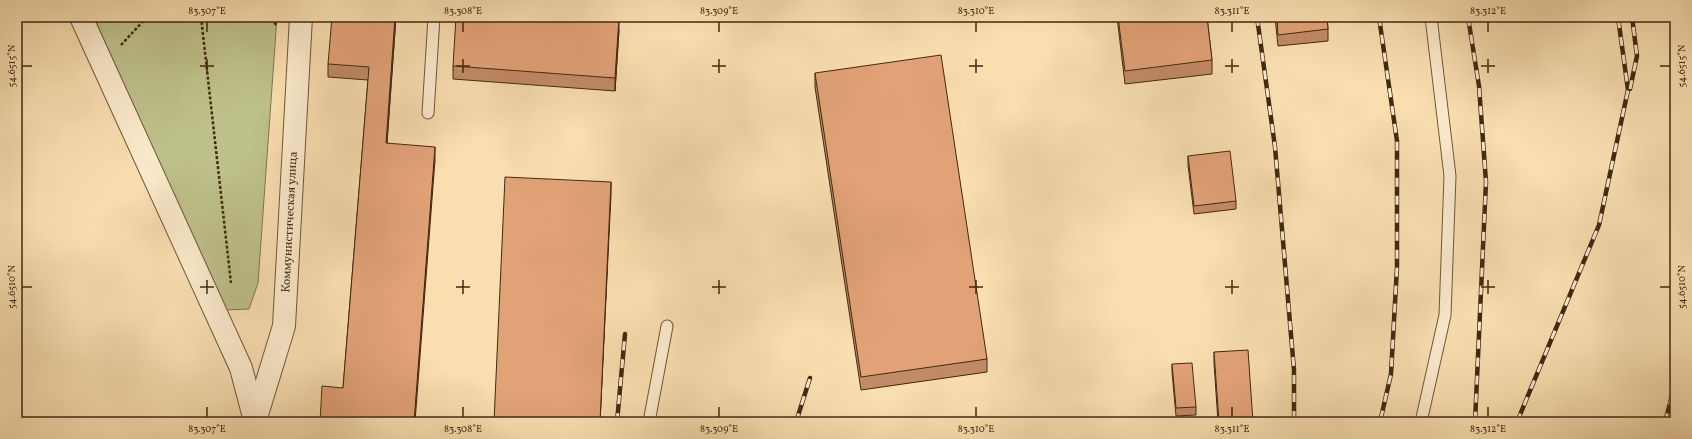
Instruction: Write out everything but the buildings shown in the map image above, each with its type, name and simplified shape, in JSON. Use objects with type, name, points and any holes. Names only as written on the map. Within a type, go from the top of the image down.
[{"type":"street","points":[[81,17],[241,368],[255,421]]},
{"type":"street","name":"Коммунистическая улица","points":[[255,421],[284,326],[301,17]]},
{"type":"lane","points":[[428,113],[434,17]]},
{"type":"lane","points":[[1421,422],[1445,315],[1450,176],[1431,17]]},
{"type":"lane","points":[[649,422],[667,326]]},
{"type":"path","points":[[103,64],[146,17]]},
{"type":"path","points":[[201,17],[232,290]]},
{"type":"green space","points":[[94,17],[277,17],[258,283],[249,309],[224,310],[210,287]]},
{"type":"railway","points":[[1257,17],[1275,147],[1294,370],[1294,422]]},
{"type":"railway","points":[[1379,17],[1397,141],[1397,267],[1391,374],[1380,422]]},
{"type":"railway","points":[[1468,17],[1479,86],[1486,182],[1475,422]]},
{"type":"railway","points":[[1517,422],[1599,225],[1628,90],[1618,17]]},
{"type":"railway","points":[[1630,89],[1637,56],[1632,17]]},
{"type":"railway","points":[[617,422],[625,334]]},
{"type":"railway","points":[[796,422],[810,378]]},
{"type":"railway","points":[[1665,422],[1675,384]]}]
